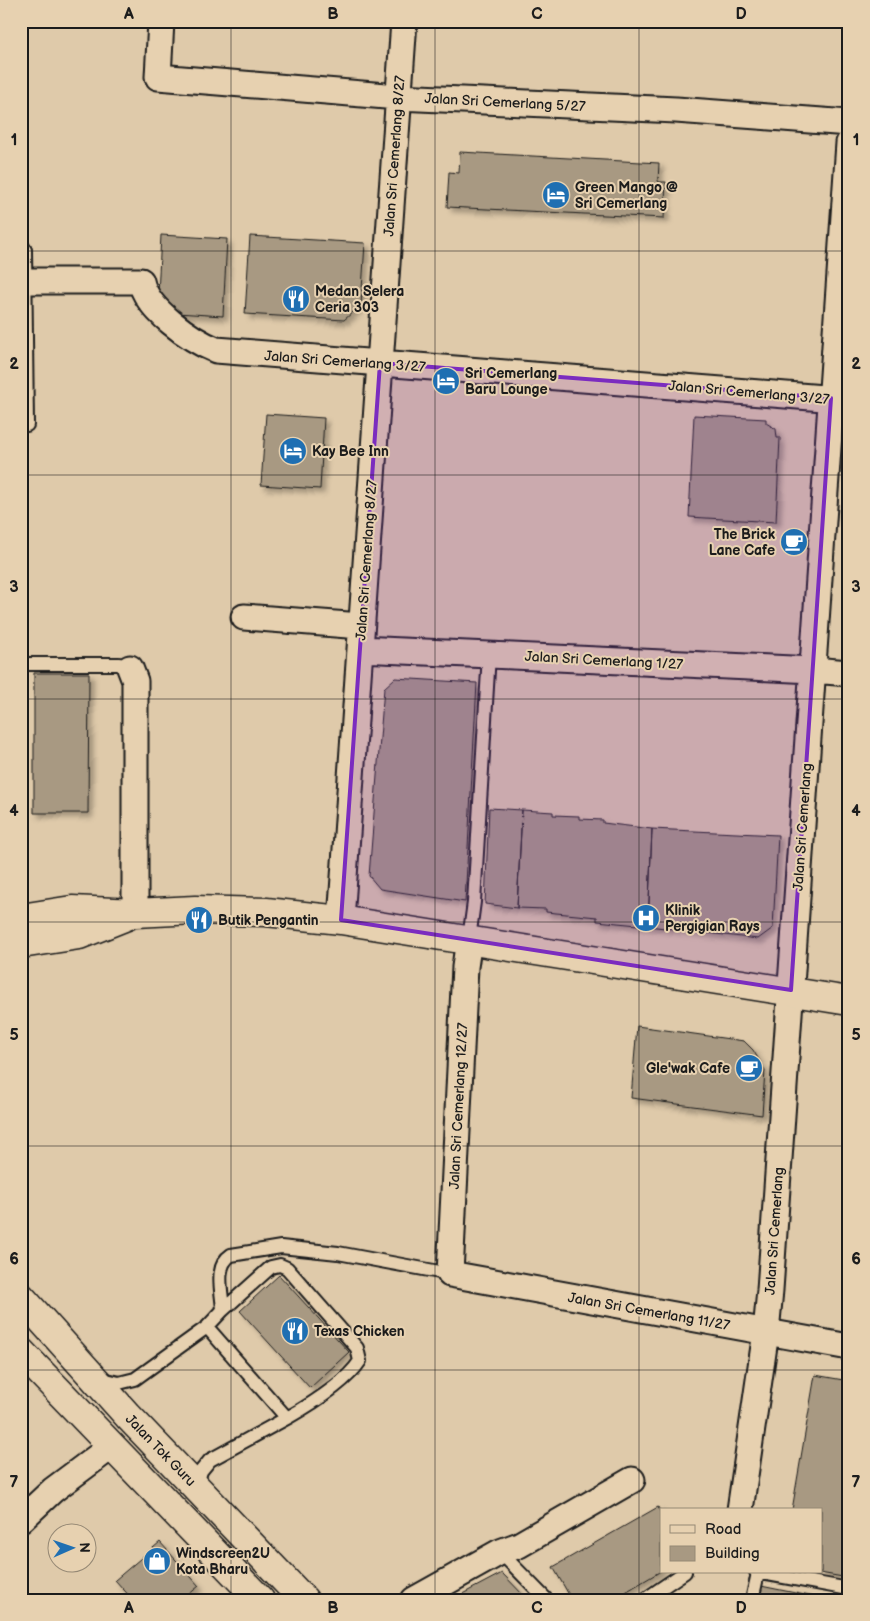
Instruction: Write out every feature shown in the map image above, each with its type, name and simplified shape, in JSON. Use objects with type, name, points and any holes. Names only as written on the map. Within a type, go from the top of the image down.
[{"type":"street","name":"Jalan Sri Cemerlang 5/27","points":[[161,21],[158,77],[398,97],[676,110],[849,123]]},
{"type":"street","name":"Jalan Sri Cemerlang 8/27","points":[[341,920],[404,21]]},
{"type":"street","name":"Jalan Sri Cemerlang","points":[[740,1508],[766,1332],[813,670],[840,399],[849,143]]},
{"type":"street","name":"Jalan Sri Cemerlang 3/27","points":[[25,281],[141,281],[142,290],[147,298],[185,334],[216,350],[840,399]]},
{"type":"street","name":"Jalan Sri Cemerlang 1/27","points":[[244,617],[361,638],[489,654],[849,673]]},
{"type":"street","points":[[130,668],[135,682],[135,913]]},
{"type":"street","points":[[21,918],[72,910],[135,913],[195,910],[257,912],[341,920],[791,990],[849,1001]]},
{"type":"street","points":[[21,944],[79,934],[135,913]]},
{"type":"street","name":"Jalan Sri Cemerlang 12/27","points":[[450,1274],[465,967],[469,939]]},
{"type":"street","name":"Jalan Sri Cemerlang 11/27","points":[[450,1274],[849,1348]]},
{"type":"street","name":"Jalan Tok Guru","points":[[21,1297],[90,1374],[304,1600]]},
{"type":"street","points":[[21,1352],[260,1600]]},
{"type":"street","points":[[21,1520],[53,1490],[112,1446]]},
{"type":"street","points":[[414,1600],[500,1552],[519,1545],[632,1480]]},
{"type":"lane","points":[[21,244],[25,250],[27,425]]},
{"type":"lane","points":[[469,939],[474,902],[489,654]]},
{"type":"lane","points":[[21,664],[119,664],[130,668]]},
{"type":"lane","points":[[223,1310],[220,1273],[224,1259],[231,1255],[262,1248],[281,1247],[338,1254],[450,1274]]},
{"type":"lane","points":[[90,1374],[109,1382],[126,1383],[135,1379],[207,1327],[270,1267],[284,1266],[357,1348],[360,1361],[353,1370],[313,1403],[210,1460],[201,1471],[196,1487]]},
{"type":"lane","points":[[207,1327],[287,1418]]},
{"type":"lane","points":[[500,1552],[547,1600]]},
{"type":"lane","points":[[644,1600],[682,1574]]},
{"type":"lane","points":[[752,1600],[757,1574]]},
{"type":"lane","points":[[763,1574],[849,1588]]},
{"type":"highlighted area","points":[[380,363],[831,398],[791,990],[341,920]]},
{"type":"building","name":"Green Mango @ Sri Cemerlang","points":[[460,152],[659,163],[658,182],[666,182],[664,218],[447,207],[449,172],[459,173]]},
{"type":"building","points":[[161,235],[227,239],[223,316],[177,313],[158,294]]},
{"type":"building","points":[[250,236],[365,243],[361,305],[344,320],[245,314]]},
{"type":"building","name":"Kay Bee Inn","points":[[266,414],[324,418],[320,489],[261,485]]},
{"type":"building","points":[[694,415],[766,419],[766,423],[776,429],[777,438],[780,438],[776,522],[689,517]]},
{"type":"building","points":[[34,673],[89,673],[88,813],[34,813]]},
{"type":"building","points":[[395,678],[477,683],[465,902],[380,889],[369,876],[384,688]]},
{"type":"building","points":[[489,808],[522,810],[517,908],[485,904]]},
{"type":"building","points":[[522,810],[553,812],[553,815],[579,816],[579,819],[603,820],[603,823],[652,829],[648,926],[597,921],[597,917],[546,912],[546,909],[517,908]]},
{"type":"building","points":[[652,829],[778,835],[773,928],[758,939],[648,926]]},
{"type":"building","points":[[637,1026],[744,1041],[753,1050],[765,1070],[762,1115],[631,1098]]},
{"type":"building","name":"Texas Chicken","points":[[279,1275],[349,1352],[310,1388],[240,1311]]},
{"type":"building","points":[[815,1375],[849,1381],[849,1541],[843,1577],[822,1573],[822,1508],[792,1508]]},
{"type":"building","points":[[658,1507],[660,1511],[660,1572],[612,1600],[572,1600],[553,1567]]},
{"type":"building","name":"Windscreen2U Kota Bharu","points":[[160,1542],[199,1586],[182,1600],[133,1600],[115,1580]]},
{"type":"building","points":[[502,1573],[528,1600],[451,1600]]},
{"type":"building","points":[[761,1586],[820,1598],[820,1600],[758,1600]]},
{"type":"place","name":"Green Mango @ Sri Cemerlang","points":[[556,195]]},
{"type":"place","name":"Medan Selera Ceria 303","points":[[296,299]]},
{"type":"place","name":"Sri Cemerlang Baru Lounge","points":[[446,381]]},
{"type":"place","name":"Kay Bee Inn","points":[[293,451]]},
{"type":"place","name":"The Brick Lane Cafe","points":[[794,542]]},
{"type":"place","name":"Klinik Pergigian Rays","points":[[646,918]]},
{"type":"place","name":"Butik Pengantin","points":[[199,920]]},
{"type":"place","name":"Gle'wak Cafe","points":[[749,1068]]},
{"type":"place","name":"Texas Chicken","points":[[295,1331]]},
{"type":"place","name":"Windscreen2U Kota Bharu","points":[[157,1561]]}]
